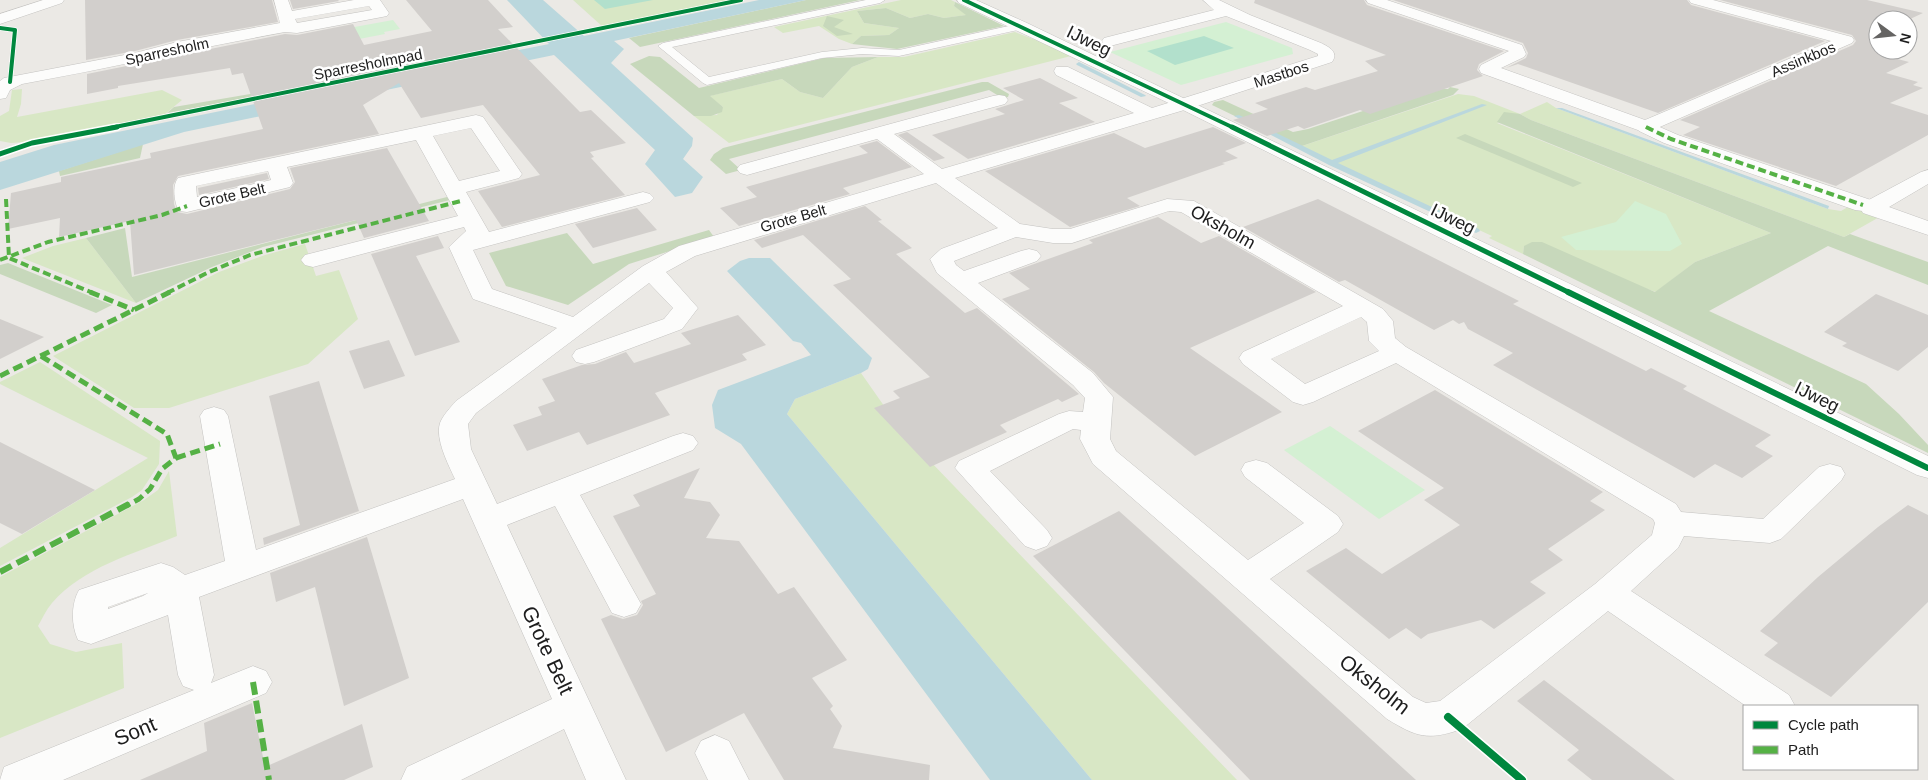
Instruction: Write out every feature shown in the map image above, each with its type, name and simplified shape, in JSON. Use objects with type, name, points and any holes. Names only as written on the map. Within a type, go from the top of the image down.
[{"type":"street","points":[[0,19],[57,0]]},
{"type":"street","points":[[280,0],[286,21]]},
{"type":"street","name":"IJweg","points":[[964,0],[1185,104],[1928,468]]},
{"type":"street","name":"Mastbos","points":[[1185,104],[1326,59],[1326,52],[1312,43],[1228,11],[1211,3],[1210,0]]},
{"type":"street","name":"Assinkbos","points":[[1646,127],[1846,40],[1696,0]]},
{"type":"street","name":"Sparresholm","points":[[0,94],[2,87],[10,82],[373,1],[382,13],[297,28],[286,21]]},
{"type":"street","points":[[1379,1],[1516,48],[1518,54],[1487,69],[1646,127],[1671,139],[1863,205]]},
{"type":"street","points":[[1110,41],[1228,11]]},
{"type":"street","name":"Sparresholm","points":[[49,74],[50,61],[130,47]]},
{"type":"street","points":[[1062,71],[1150,114]]},
{"type":"street","points":[[747,169],[999,100]]},
{"type":"street","name":"Grote Belt","points":[[606,780],[456,449],[454,424],[466,406],[651,271],[687,251],[1185,104]]},
{"type":"street","name":"Grote Belt","points":[[276,165],[476,121],[512,174],[455,188]]},
{"type":"street","points":[[422,133],[455,188],[478,232],[460,247]]},
{"type":"street","points":[[880,133],[940,175]]},
{"type":"street","name":"Oksholm","points":[[940,175],[1014,230],[1053,236],[1072,236],[1167,205],[1186,206],[1374,314],[1380,321],[1382,341],[1396,353],[1665,512],[1671,523],[1667,540],[1607,593],[1448,717],[1422,720],[1400,708],[1104,457],[1095,438],[1098,397],[1083,379],[945,268],[942,259],[949,254],[1014,230]]},
{"type":"street","points":[[1928,176],[1871,208],[1928,228]]},
{"type":"street","points":[[460,247],[643,198]]},
{"type":"street","points":[[313,260],[471,219]]},
{"type":"street","points":[[460,247],[482,294],[576,326]]},
{"type":"street","points":[[960,281],[1029,256]]},
{"type":"street","points":[[585,356],[673,324],[686,308],[651,271]]},
{"type":"street","points":[[1362,307],[1252,358],[1303,396],[1396,353]]},
{"type":"street","points":[[214,416],[243,568]]},
{"type":"street","points":[[1036,538],[970,468],[1069,420],[1096,422]]},
{"type":"street","points":[[488,520],[683,443]]},
{"type":"street","points":[[1246,578],[1326,524],[1256,470]]},
{"type":"street","points":[[1671,523],[1770,531],[1830,474]]},
{"type":"street","points":[[196,675],[181,590],[472,484]]},
{"type":"street","points":[[562,490],[624,604]]},
{"type":"street","points":[[1607,593],[1775,705]]},
{"type":"street","name":"Sont","points":[[18,780],[253,682]]},
{"type":"street","points":[[422,780],[574,706]]},
{"type":"lane","points":[[880,0],[663,46],[707,81],[822,55],[862,51],[900,52],[1022,26]]},
{"type":"green space","points":[[573,0],[730,0],[603,27]]},
{"type":"green space","points":[[594,0],[653,0],[605,9]]},
{"type":"green space","points":[[806,0],[860,0],[640,47],[629,38]]},
{"type":"green space","points":[[901,0],[951,0],[955,2],[954,6],[967,15],[944,18],[928,14],[910,18],[886,8],[857,11],[864,23],[899,28],[889,35],[861,36],[852,44],[839,39],[819,26],[783,33],[774,27]]},
{"type":"green space","points":[[955,2],[1004,26],[897,49],[852,44],[861,36],[889,35],[899,28],[864,23],[857,11],[886,8],[910,18],[928,14],[944,18],[966,15],[954,6]]},
{"type":"green space","points":[[827,16],[844,20],[834,27],[853,34],[837,36],[823,26]]},
{"type":"green space","points":[[393,20],[400,29],[384,32],[385,34],[333,44],[327,32]]},
{"type":"green space","points":[[1226,22],[1292,48],[1293,54],[1181,85],[1110,52]]},
{"type":"green space","points":[[1015,32],[1075,55],[729,143],[694,116],[717,115],[723,107],[709,96],[782,79],[800,92],[823,98],[852,67],[878,57],[904,57]]},
{"type":"green space","points":[[1204,36],[1234,48],[1175,65],[1147,51]]},
{"type":"green space","points":[[649,56],[660,57],[699,88],[824,58],[878,57],[852,67],[823,98],[800,92],[782,79],[710,96],[723,107],[722,112],[711,116],[694,116],[630,64]]},
{"type":"green space","points":[[988,82],[1009,94],[1008,97],[1002,98],[989,90],[729,159],[741,170],[726,174],[710,160],[714,154],[723,148]]},
{"type":"green space","points":[[297,86],[301,89],[167,113],[174,107]]},
{"type":"green space","points":[[1450,87],[1459,89],[1453,95],[1299,147],[1212,105],[1214,102],[1223,100],[1293,132],[1308,129],[1430,89],[1448,89]]},
{"type":"green space","points":[[22,89],[21,104],[17,117],[162,90],[182,100],[165,114],[37,141],[11,143],[0,141],[0,116],[9,111],[12,90]]},
{"type":"green space","points":[[1458,94],[1474,96],[1520,114],[1497,123],[1771,233],[1695,262],[1656,292],[1524,246],[1523,254],[1489,238],[1492,236],[1299,147]]},
{"type":"green space","points":[[1547,102],[1556,108],[1828,209],[1841,211],[1853,204],[1883,215],[1844,237],[1531,120],[1520,114]]},
{"type":"green space","points":[[1504,112],[1520,114],[1531,120],[1844,237],[1850,234],[1928,262],[1928,285],[1828,246],[1709,311],[1866,384],[1899,414],[1928,445],[1928,453],[1523,254],[1524,246],[1532,242],[1542,242],[1655,292],[1695,262],[1771,233],[1497,122]]},
{"type":"green space","points":[[1465,134],[1582,183],[1573,187],[1456,138]]},
{"type":"green space","points":[[143,144],[140,158],[60,176],[59,171]]},
{"type":"green space","points":[[447,197],[450,200],[263,247],[212,267],[136,303],[86,238],[125,228],[132,277]]},
{"type":"green space","points":[[1635,201],[1666,214],[1682,244],[1670,251],[1576,250],[1561,237],[1616,222]]},
{"type":"green space","points":[[709,230],[714,237],[629,264],[568,305],[506,286],[489,253],[567,233],[593,264]]},
{"type":"green space","points":[[86,238],[136,303],[22,258],[53,246]]},
{"type":"green space","points":[[305,244],[316,276],[339,270],[358,319],[308,364],[169,408],[134,408],[53,356],[219,272],[265,255]]},
{"type":"green space","points":[[8,263],[112,305],[96,313],[0,274],[0,265]]},
{"type":"green space","points":[[40,362],[160,441],[159,464],[142,490],[132,497],[0,566],[0,548],[148,458],[0,384],[0,382]]},
{"type":"green space","points":[[861,373],[903,433],[1237,780],[1092,780],[787,414],[795,399]]},
{"type":"green space","points":[[1330,426],[1425,490],[1379,519],[1284,450]]},
{"type":"green space","points":[[169,471],[177,536],[110,563],[79,580],[52,603],[38,626],[50,644],[76,652],[122,643],[124,688],[0,738],[0,577],[144,500],[158,490]]},
{"type":"water","points":[[507,0],[543,0],[584,36],[759,0],[806,0],[614,41],[624,49],[611,63],[693,138],[692,146],[683,159],[703,177],[692,193],[675,197],[645,164],[655,150],[554,55],[184,132],[0,190],[0,162],[54,145],[549,44]]},
{"type":"water","points":[[1556,108],[1562,108],[1829,206],[1828,209]]},
{"type":"water","points":[[749,258],[770,258],[872,358],[868,369],[861,373],[795,399],[787,414],[1092,780],[990,780],[741,444],[715,428],[712,405],[718,390],[811,355],[801,343],[793,341],[727,271],[740,261]]},
{"type":"building","points":[[85,0],[272,0],[278,22],[177,40],[135,51],[86,60]]},
{"type":"building","points":[[290,0],[338,0],[339,1],[293,9]]},
{"type":"building","points":[[406,0],[488,0],[513,27],[498,29],[580,112],[591,110],[626,143],[590,152],[594,157],[591,158],[625,195],[502,227],[478,191],[540,175],[483,105],[421,118],[399,83],[363,105],[379,134],[178,176],[173,185],[174,204],[177,212],[187,214],[290,189],[295,182],[290,168],[387,148],[429,221],[364,238],[356,220],[134,275],[130,221],[59,237],[60,218],[8,229],[11,193],[61,182],[61,177],[151,158],[150,153],[263,129],[243,73],[232,75],[230,68],[118,86],[118,88],[87,94],[87,74],[285,34],[297,35],[353,24],[364,45],[432,31]]},
{"type":"building","points":[[1255,0],[1364,0],[1367,5],[1504,51],[1479,64],[1477,70],[1483,76],[1370,114],[1360,110],[1304,129],[1298,126],[1267,136],[1233,120],[1268,109],[1255,103],[1306,87],[1315,90],[1378,71],[1365,61],[1386,55],[1254,3]]},
{"type":"building","points":[[1393,0],[1687,0],[1691,5],[1825,41],[1658,113],[1518,64],[1506,68],[1526,58],[1528,53],[1523,43]]},
{"type":"building","points":[[1720,0],[1867,0],[1910,10],[1868,10],[1868,60],[1901,60],[1909,62],[1886,73],[1918,82],[1913,85],[1923,88],[1890,103],[1928,115],[1928,135],[1836,186],[1683,135],[1700,127],[1680,120],[1853,45],[1856,41],[1852,35]]},
{"type":"building","points":[[1040,78],[1078,98],[1059,103],[1095,122],[968,159],[932,135],[1005,114],[995,109],[1024,100],[1003,88]]},
{"type":"building","points":[[1213,127],[1246,143],[1225,151],[1238,158],[1127,198],[1140,206],[1070,227],[985,171],[1114,133],[1145,148]]},
{"type":"building","points":[[907,132],[945,158],[934,161],[898,135]]},
{"type":"building","points":[[877,141],[912,167],[843,188],[850,194],[739,226],[720,208],[757,197],[746,187],[868,153],[859,146]]},
{"type":"building","points":[[267,173],[269,179],[199,195],[198,188]]},
{"type":"building","points":[[1318,199],[1519,301],[1513,304],[1646,371],[1651,368],[1687,386],[1683,389],[1771,435],[1755,446],[1773,456],[1742,478],[1715,464],[1694,478],[1493,365],[1513,353],[1468,329],[1464,322],[1459,324],[1453,320],[1434,330],[1345,280],[1339,282],[1243,227]]},
{"type":"building","points":[[865,206],[882,220],[878,221],[912,248],[896,254],[965,313],[977,308],[1079,394],[1062,402],[1058,399],[1000,425],[1007,432],[930,467],[874,408],[900,398],[893,391],[930,377],[833,285],[851,279],[803,235],[762,248],[754,240]]},
{"type":"building","points":[[637,208],[657,230],[593,248],[575,224]]},
{"type":"building","points":[[1158,217],[1201,243],[1219,236],[1316,292],[1190,348],[1282,412],[1195,456],[1002,299],[1030,289],[1009,273],[1093,243],[1089,240]]},
{"type":"building","points":[[438,236],[444,248],[416,256],[460,342],[415,356],[371,254]]},
{"type":"building","points":[[1876,294],[1928,315],[1928,347],[1898,371],[1842,346],[1847,343],[1824,332]]},
{"type":"building","points":[[738,315],[766,345],[742,354],[747,360],[655,393],[670,415],[587,445],[579,432],[527,451],[513,425],[542,415],[538,407],[555,401],[542,379],[582,365],[595,364],[626,352],[634,363],[691,344],[681,333]]},
{"type":"building","points":[[0,319],[44,337],[0,359]]},
{"type":"building","points":[[389,340],[405,376],[364,389],[349,351]]},
{"type":"building","points":[[319,381],[359,511],[264,545],[263,538],[300,525],[269,396]]},
{"type":"building","points":[[1435,390],[1603,492],[1590,501],[1605,510],[1548,549],[1563,560],[1530,582],[1546,593],[1494,629],[1481,620],[1428,634],[1421,639],[1406,628],[1389,639],[1306,571],[1346,548],[1382,574],[1460,525],[1424,500],[1444,488],[1358,431]]},
{"type":"building","points":[[0,442],[95,490],[22,534],[0,523]]},
{"type":"building","points":[[700,468],[684,498],[710,502],[720,515],[706,538],[739,541],[778,594],[794,587],[847,660],[812,678],[833,706],[830,709],[842,726],[833,748],[930,765],[929,780],[784,780],[744,713],[666,752],[601,619],[611,615],[623,619],[637,615],[643,605],[641,601],[656,594],[613,516],[640,506],[633,495]]},
{"type":"building","points":[[1908,505],[1928,515],[1928,602],[1831,697],[1764,655],[1778,643],[1760,631],[1818,577],[1878,527]]},
{"type":"building","points":[[1119,511],[1416,780],[1250,780],[1033,556]]},
{"type":"building","points":[[367,537],[409,678],[344,706],[315,587],[276,602],[270,573]]},
{"type":"building","points":[[1544,680],[1675,780],[1592,780],[1567,760],[1579,750],[1517,701]]},
{"type":"building","points":[[252,703],[265,767],[362,724],[373,767],[344,780],[140,780],[207,751],[204,723]]},
{"type":"waterway","points":[[1079,64],[1143,96]]},
{"type":"waterway","points":[[1332,163],[1484,105]]},
{"type":"waterway","points":[[1237,116],[1332,163]]},
{"type":"waterway","points":[[1332,163],[1476,231]]},
{"type":"marked path","points":[[1646,127],[1671,139],[1863,205]]},
{"type":"marked path","points":[[6,199],[9,258],[134,310]]},
{"type":"marked path","points":[[0,376],[209,272],[250,255],[461,201]]},
{"type":"marked path","points":[[0,260],[48,242],[162,215],[187,206]]},
{"type":"marked path","points":[[0,572],[139,499],[150,489],[162,469],[176,458],[167,434],[41,356]]},
{"type":"marked path","points":[[176,458],[220,444]]},
{"type":"marked path","points":[[253,682],[269,780]]},
{"type":"cycle path","name":"Sparresholmpad","points":[[0,154],[32,143],[221,107],[741,0]]},
{"type":"cycle path","points":[[964,0],[1185,104],[1928,468]]},
{"type":"cycle path","points":[[0,28],[15,30],[10,82]]},
{"type":"cycle path","points":[[1448,717],[1522,780]]}]
